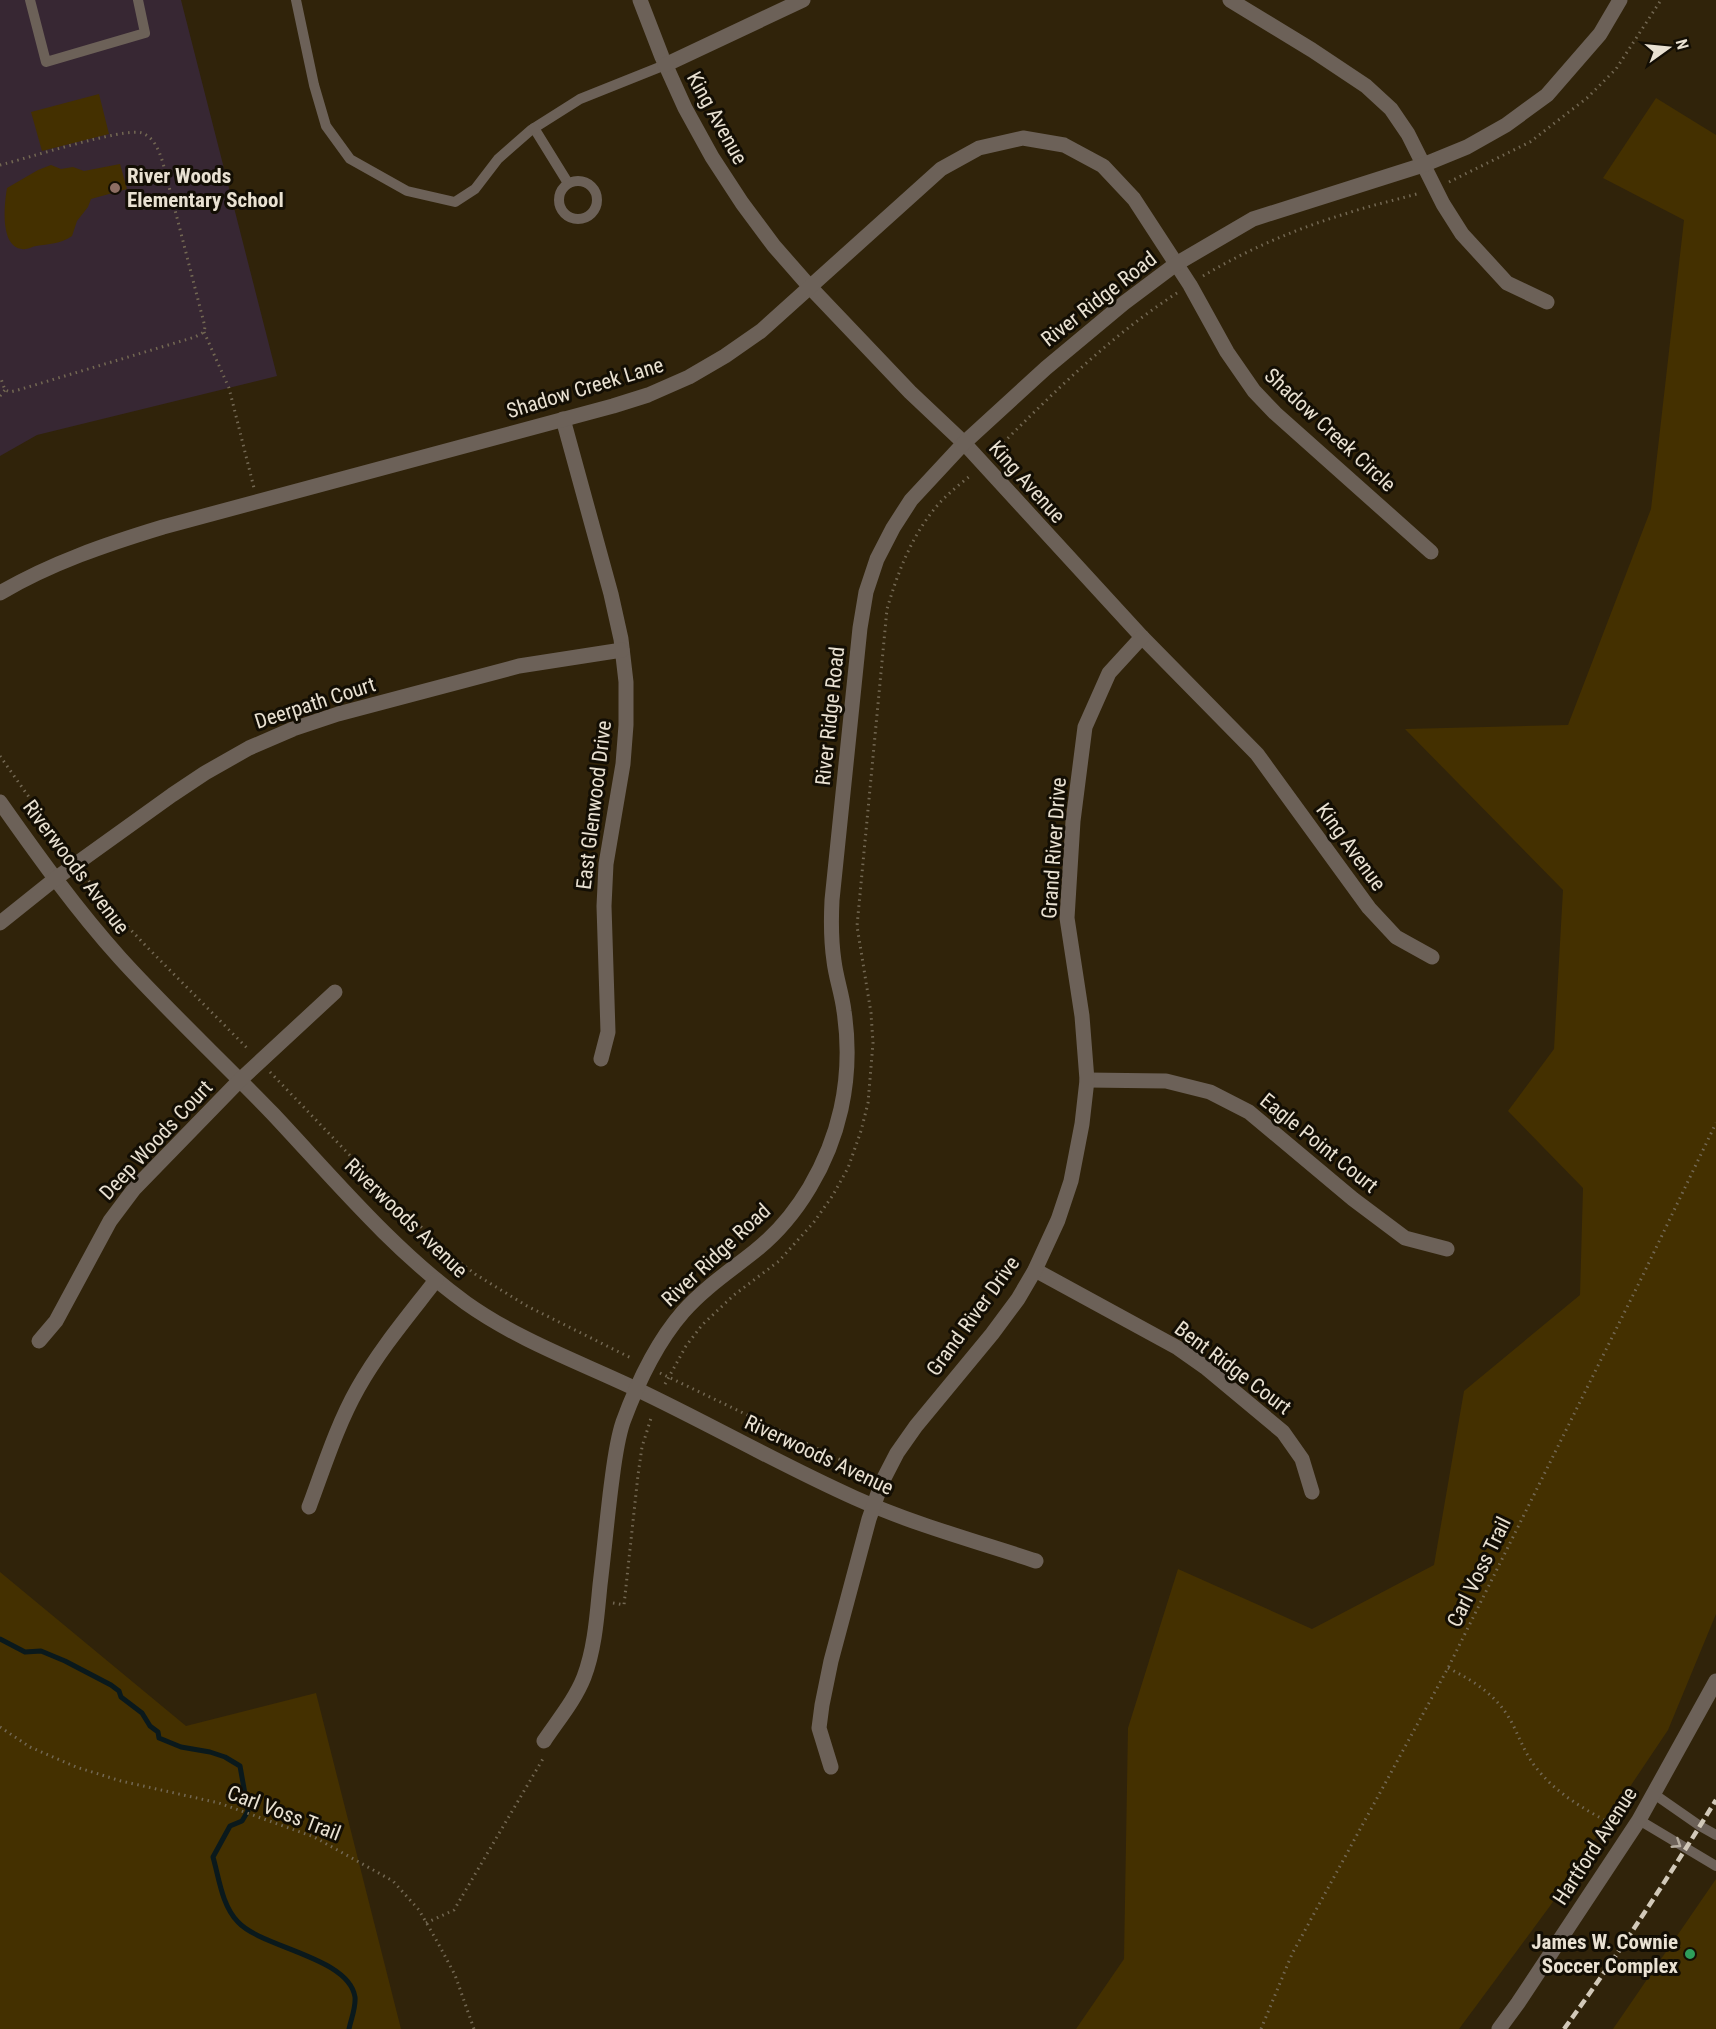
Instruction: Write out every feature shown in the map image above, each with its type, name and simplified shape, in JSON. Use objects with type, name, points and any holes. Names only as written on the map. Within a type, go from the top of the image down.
[{"type":"street","name":"King Avenue","points":[[640,0],[665,65],[685,108],[730,184],[774,246],[910,392],[964,443],[1142,637],[1257,754],[1369,908],[1396,937],[1432,957]]},
{"type":"street","points":[[665,65],[803,0]]},
{"type":"street","points":[[1230,0],[1366,86],[1391,109],[1408,134],[1443,204],[1462,234],[1507,283],[1547,302]]},
{"type":"street","name":"River Ridge Road","points":[[544,1741],[572,1701],[584,1677],[596,1627],[615,1454],[622,1425],[636,1389],[664,1336],[682,1312],[705,1289],[757,1250],[781,1227],[801,1201],[813,1182],[831,1143],[841,1110],[847,1076],[848,1042],[834,960],[831,929],[832,900],[860,628],[866,592],[877,560],[893,528],[912,500],[964,443],[1046,368],[1124,303],[1176,264],[1253,219],[1424,165],[1467,147],[1506,125],[1547,95],[1600,34],[1620,0]]},
{"type":"street","name":"Shadow Creek Lane","points":[[0,593],[60,562],[112,542],[648,395],[689,377],[725,356],[760,331],[941,170],[979,148],[1023,138],[1064,145],[1103,166],[1134,199],[1176,264]]},
{"type":"street","name":"Shadow Creek Circle","points":[[1176,264],[1227,352],[1254,391],[1275,413],[1431,552]]},
{"type":"street","name":"East Glenwood Drive","points":[[564,419],[611,594],[626,682],[623,764],[606,864],[604,906],[608,1032],[601,1059]]},
{"type":"street","name":"Grand River Drive","points":[[831,1767],[819,1728],[822,1705],[831,1661],[873,1506],[882,1482],[897,1453],[916,1426],[1018,1299],[1035,1270],[1058,1220],[1071,1181],[1082,1124],[1087,1080],[1082,1016],[1068,918],[1073,821],[1085,727],[1109,674],[1142,637]]},
{"type":"street","name":"Deerpath Court","points":[[0,924],[55,879],[205,772],[249,748],[293,729],[338,714],[519,666],[622,650]]},
{"type":"street","name":"Riverwoods Avenue","points":[[0,802],[81,913],[122,960],[394,1242],[436,1280],[469,1305],[506,1328],[636,1389],[873,1506],[1036,1561]]},
{"type":"street","name":"Deep Woods Court","points":[[39,1341],[56,1321],[110,1221],[134,1188],[240,1080],[334,992]]},
{"type":"street","name":"Eagle Point Court","points":[[1087,1080],[1166,1081],[1210,1092],[1249,1112],[1344,1192],[1405,1238],[1447,1249]]},
{"type":"street","name":"Bent Ridge Court","points":[[1035,1270],[1172,1344],[1205,1367],[1283,1432],[1302,1459],[1312,1492]]},
{"type":"street","points":[[309,1507],[335,1438],[357,1390],[378,1356],[436,1280]]},
{"type":"street","name":"Hartford Avenue","points":[[1499,2029],[1639,1820],[1716,1680]]},
{"type":"lane","points":[[30,0],[46,63],[145,33],[138,0]]},
{"type":"lane","points":[[296,0],[314,85],[326,126],[350,159],[407,191],[455,202],[475,189],[498,159],[534,128],[580,99],[665,65]]},
{"type":"lane","points":[[534,128],[568,183]]},
{"type":"lane","points":[[1654,1794],[1716,1835]]},
{"type":"lane","points":[[1639,1820],[1716,1866]]},
{"type":"path","points":[[1446,184],[1530,142],[1587,98],[1616,69],[1661,0]]},
{"type":"path","points":[[0,165],[122,132],[143,134],[158,147],[206,324],[204,332],[229,388],[258,501]]},
{"type":"path","points":[[1200,279],[1223,264],[1284,235],[1349,212],[1424,192]]},
{"type":"path","points":[[990,456],[1109,342],[1180,291]]},
{"type":"path","points":[[5,390],[10,392],[18,390],[156,350],[204,332]]},
{"type":"path","points":[[0,376],[5,390]]},
{"type":"path","points":[[0,396],[5,390]]},
{"type":"path","points":[[0,756],[68,854]]},
{"type":"path","points":[[81,872],[138,937],[252,1053]]},
{"type":"path","points":[[267,1069],[391,1198],[449,1254],[475,1274],[527,1306],[636,1361]]},
{"type":"path","name":"Carl Voss Trail","points":[[1261,2029],[1292,1954],[1448,1668],[1716,1123]]},
{"type":"path","points":[[657,1371],[872,1475]]},
{"type":"path","points":[[1448,1668],[1473,1681],[1503,1708],[1514,1725],[1524,1751],[1537,1770],[1557,1791],[1591,1813],[1619,1827]]},
{"type":"path","name":"Carl Voss Trail","points":[[0,1727],[30,1747],[76,1767],[121,1781],[219,1803],[314,1837],[393,1881],[419,1910],[455,1975],[474,2029]]},
{"type":"shaded area","name":"River Woods Elementary School","points":[[0,0],[181,0],[277,376],[37,435],[0,456]]},
{"type":"shaded area","points":[[99,94],[109,134],[42,151],[31,112]]},
{"type":"shaded area","points":[[1656,98],[1716,135],[1716,1614],[1668,1730],[1550,1906],[1459,2029],[1076,2029],[1124,1959],[1128,1728],[1178,1569],[1312,1629],[1434,1565],[1464,1391],[1580,1295],[1583,1188],[1508,1111],[1554,1049],[1563,890],[1405,729],[1568,725],[1651,509],[1684,220],[1603,178]]},
{"type":"shaded area","points":[[120,164],[127,189],[91,199],[77,221],[72,236],[68,239],[26,249],[15,247],[10,241],[5,224],[7,188],[51,165],[61,169],[73,167],[84,171]]},
{"type":"shaded area","points":[[0,1572],[186,1726],[316,1693],[401,2029],[0,2029]]},
{"type":"shaded area","name":"James W. Cownie Soccer Complex","points":[[1716,1879],[1716,2029],[1613,2029]]},
{"type":"waterway","points":[[0,1639],[25,1652],[41,1651],[111,1685],[119,1691],[121,1697],[142,1713],[150,1726],[158,1732],[159,1738],[181,1747],[225,1757],[240,1766],[248,1811],[242,1821],[230,1826],[213,1857],[228,1908],[238,1922],[250,1931],[338,1972],[349,1983],[355,1997],[349,2029]]},
{"type":"railway","points":[[1564,2029],[1642,1916],[1716,1800]]},
{"type":"place","name":"River Woods Elementary School","points":[[115,188]]},
{"type":"place","name":"James W. Cownie Soccer Complex","points":[[1690,1954]]}]
